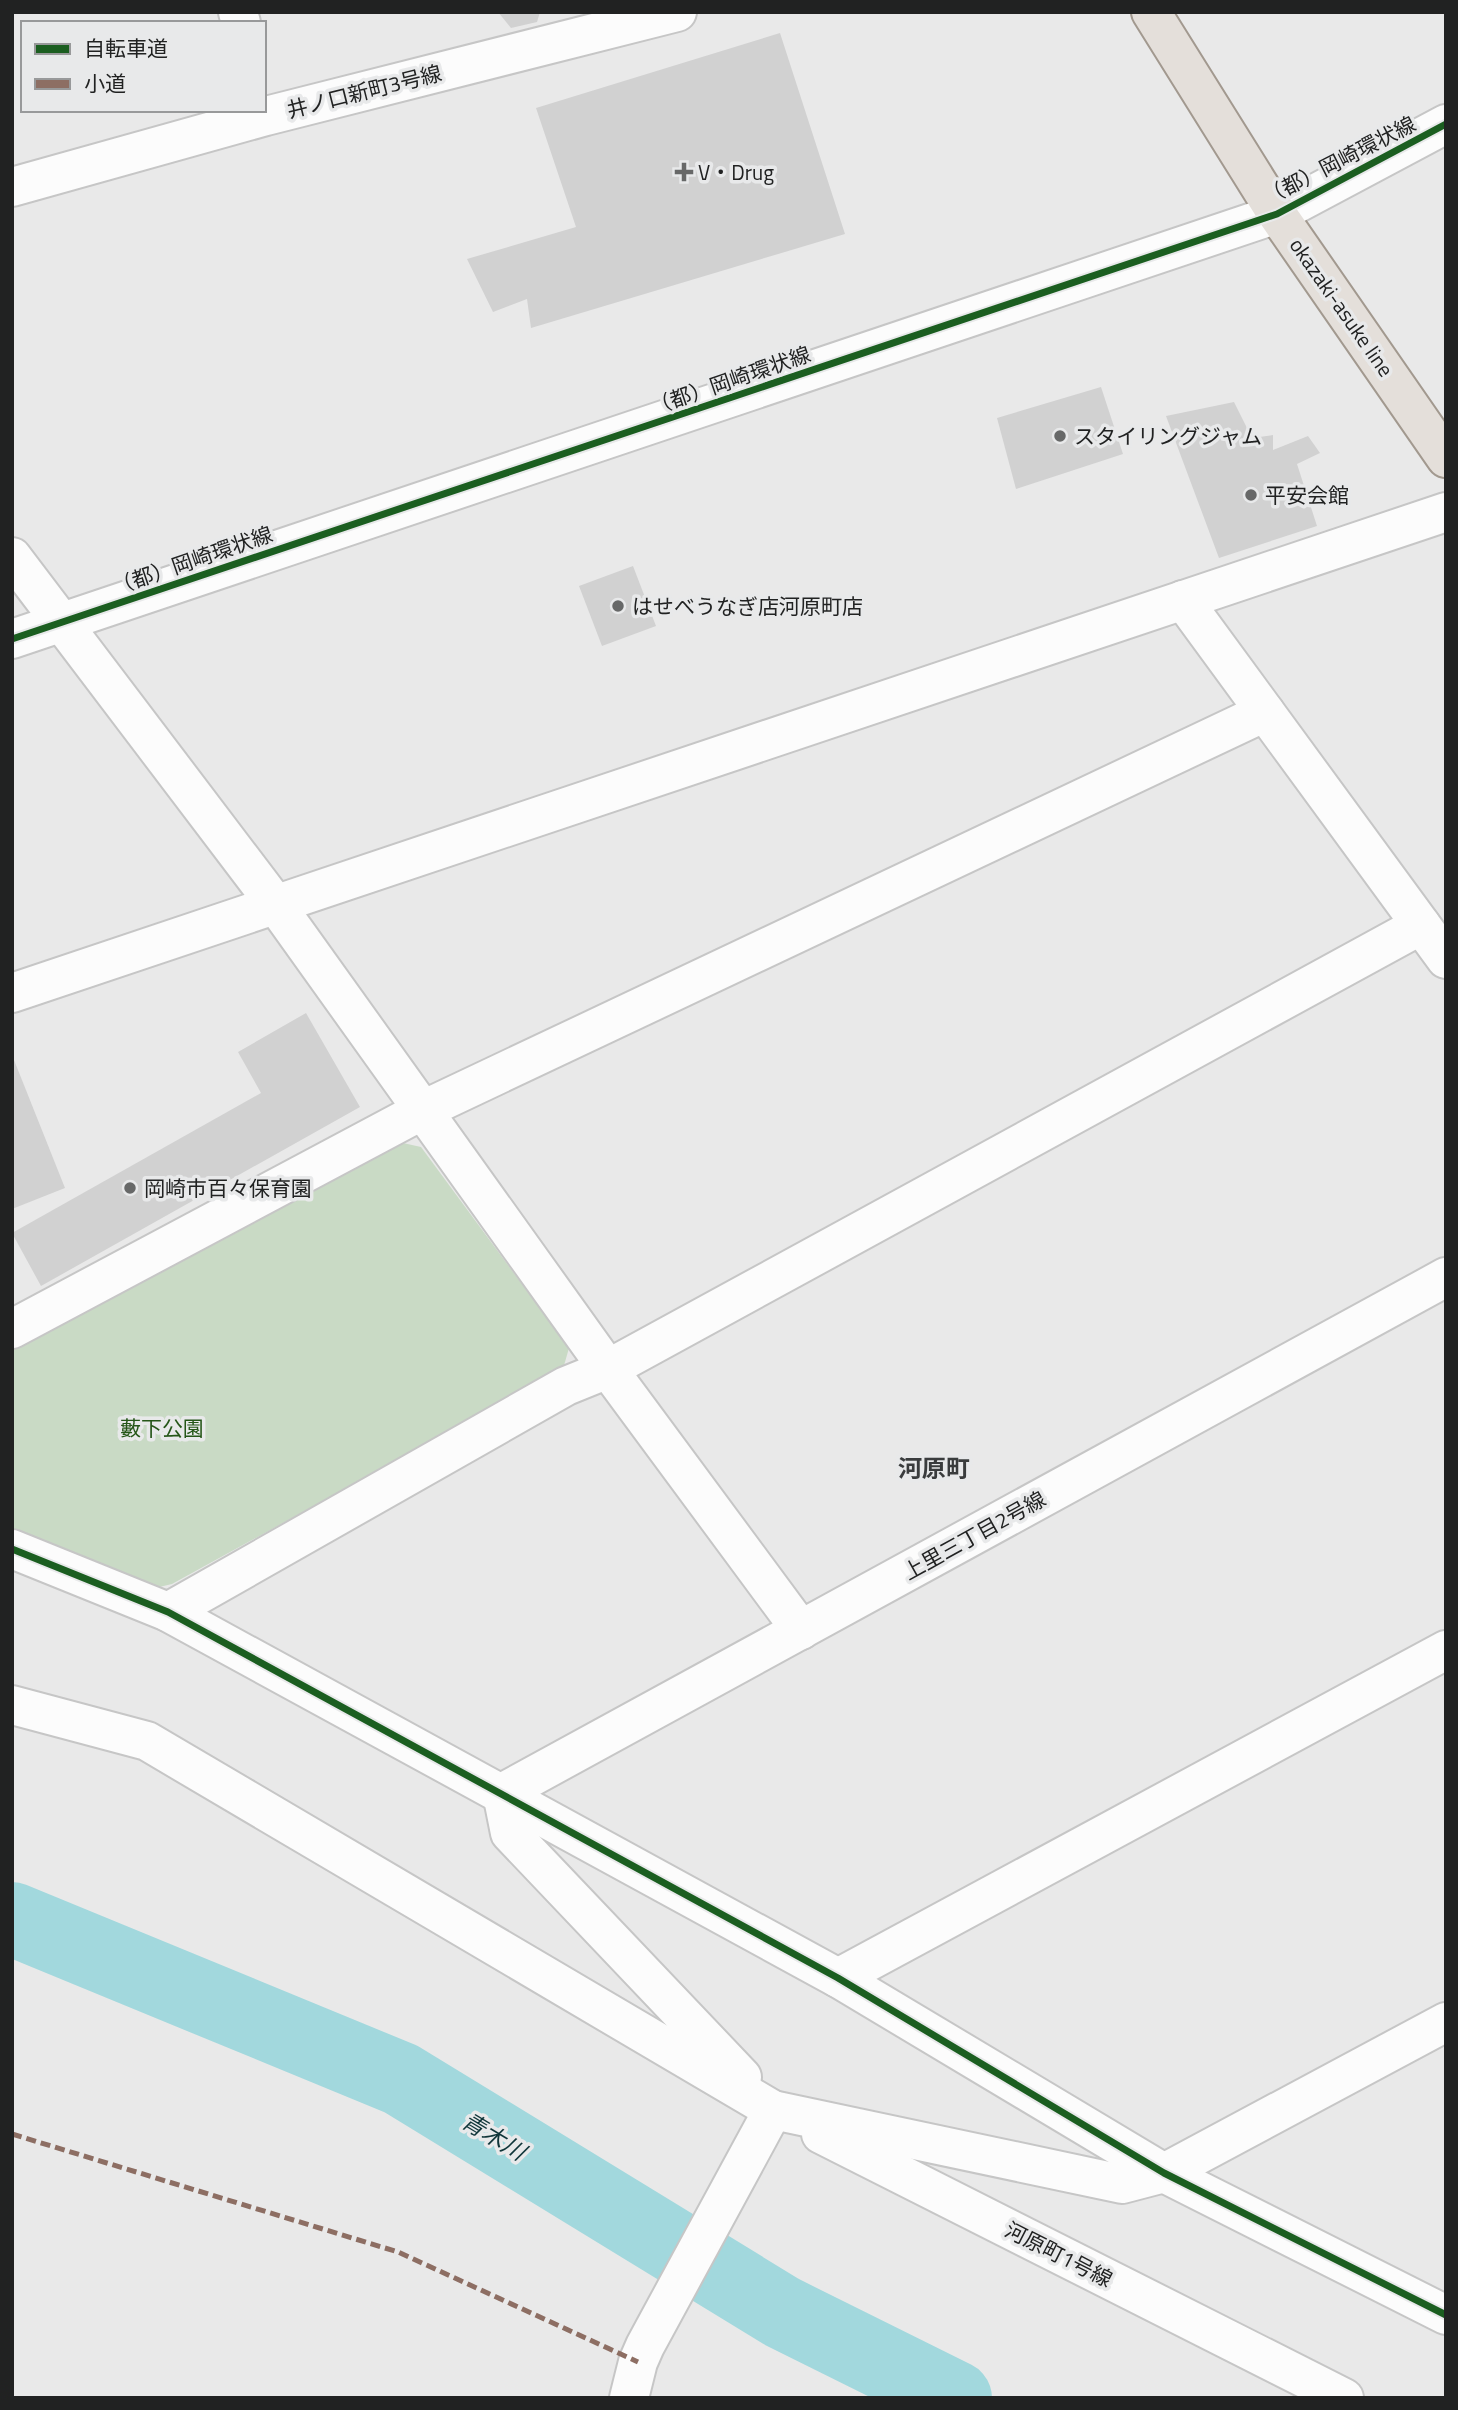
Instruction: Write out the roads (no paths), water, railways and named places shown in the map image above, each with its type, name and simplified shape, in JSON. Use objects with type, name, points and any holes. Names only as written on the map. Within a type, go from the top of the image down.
[{"type":"main road","name":"okazaki-asuke line","points":[[1151,12],[1277,214],[1446,458]]},
{"type":"street","name":"井ノ口新町3号線","points":[[12,187],[265,113],[677,12]]},
{"type":"street","name":"（都）岡崎環状線","points":[[12,639],[1277,214],[1446,124]]},
{"type":"street","points":[[12,993],[1446,512]]},
{"type":"street","points":[[12,556],[276,905],[608,1369],[801,1630]]},
{"type":"street","points":[[1183,600],[1446,959]]},
{"type":"street","points":[[12,1329],[423,1110],[1265,712]]},
{"type":"street","points":[[168,1612],[566,1386],[608,1369],[1420,925]]},
{"type":"street","name":"上里三丁目2号線","points":[[502,1793],[1446,1277]]},
{"type":"street","points":[[12,1549],[168,1612],[838,1978],[1164,2173],[1446,2315]]},
{"type":"street","points":[[838,1978],[1446,1650]]},
{"type":"street","points":[[12,1705],[146,1741],[773,2110],[1122,2184],[1164,2173],[1446,2022]]},
{"type":"street","points":[[502,1793],[510,1833],[773,2110]]},
{"type":"street","points":[[629,2398],[638,2361],[645,2346],[773,2110]]},
{"type":"street","name":"河原町1号線","points":[[773,2110],[1344,2398]]},
{"type":"waterway","name":"青木川","points":[[12,1919],[401,2079],[782,2312],[955,2398]]},
{"type":"place","name":"V・Drug","points":[[684,172]]},
{"type":"place","name":"スタイリングジャム","points":[[1060,436]]},
{"type":"place","name":"平安会館","points":[[1251,495]]},
{"type":"place","name":"はせべうなぎ店河原町店","points":[[618,606]]},
{"type":"place","name":"岡崎市百々保育園","points":[[130,1188]]},
{"type":"district","name":"河原町","points":[[934,1468]]},
{"type":"park label","name":"藪下公園","points":[[162,1428]]}]
